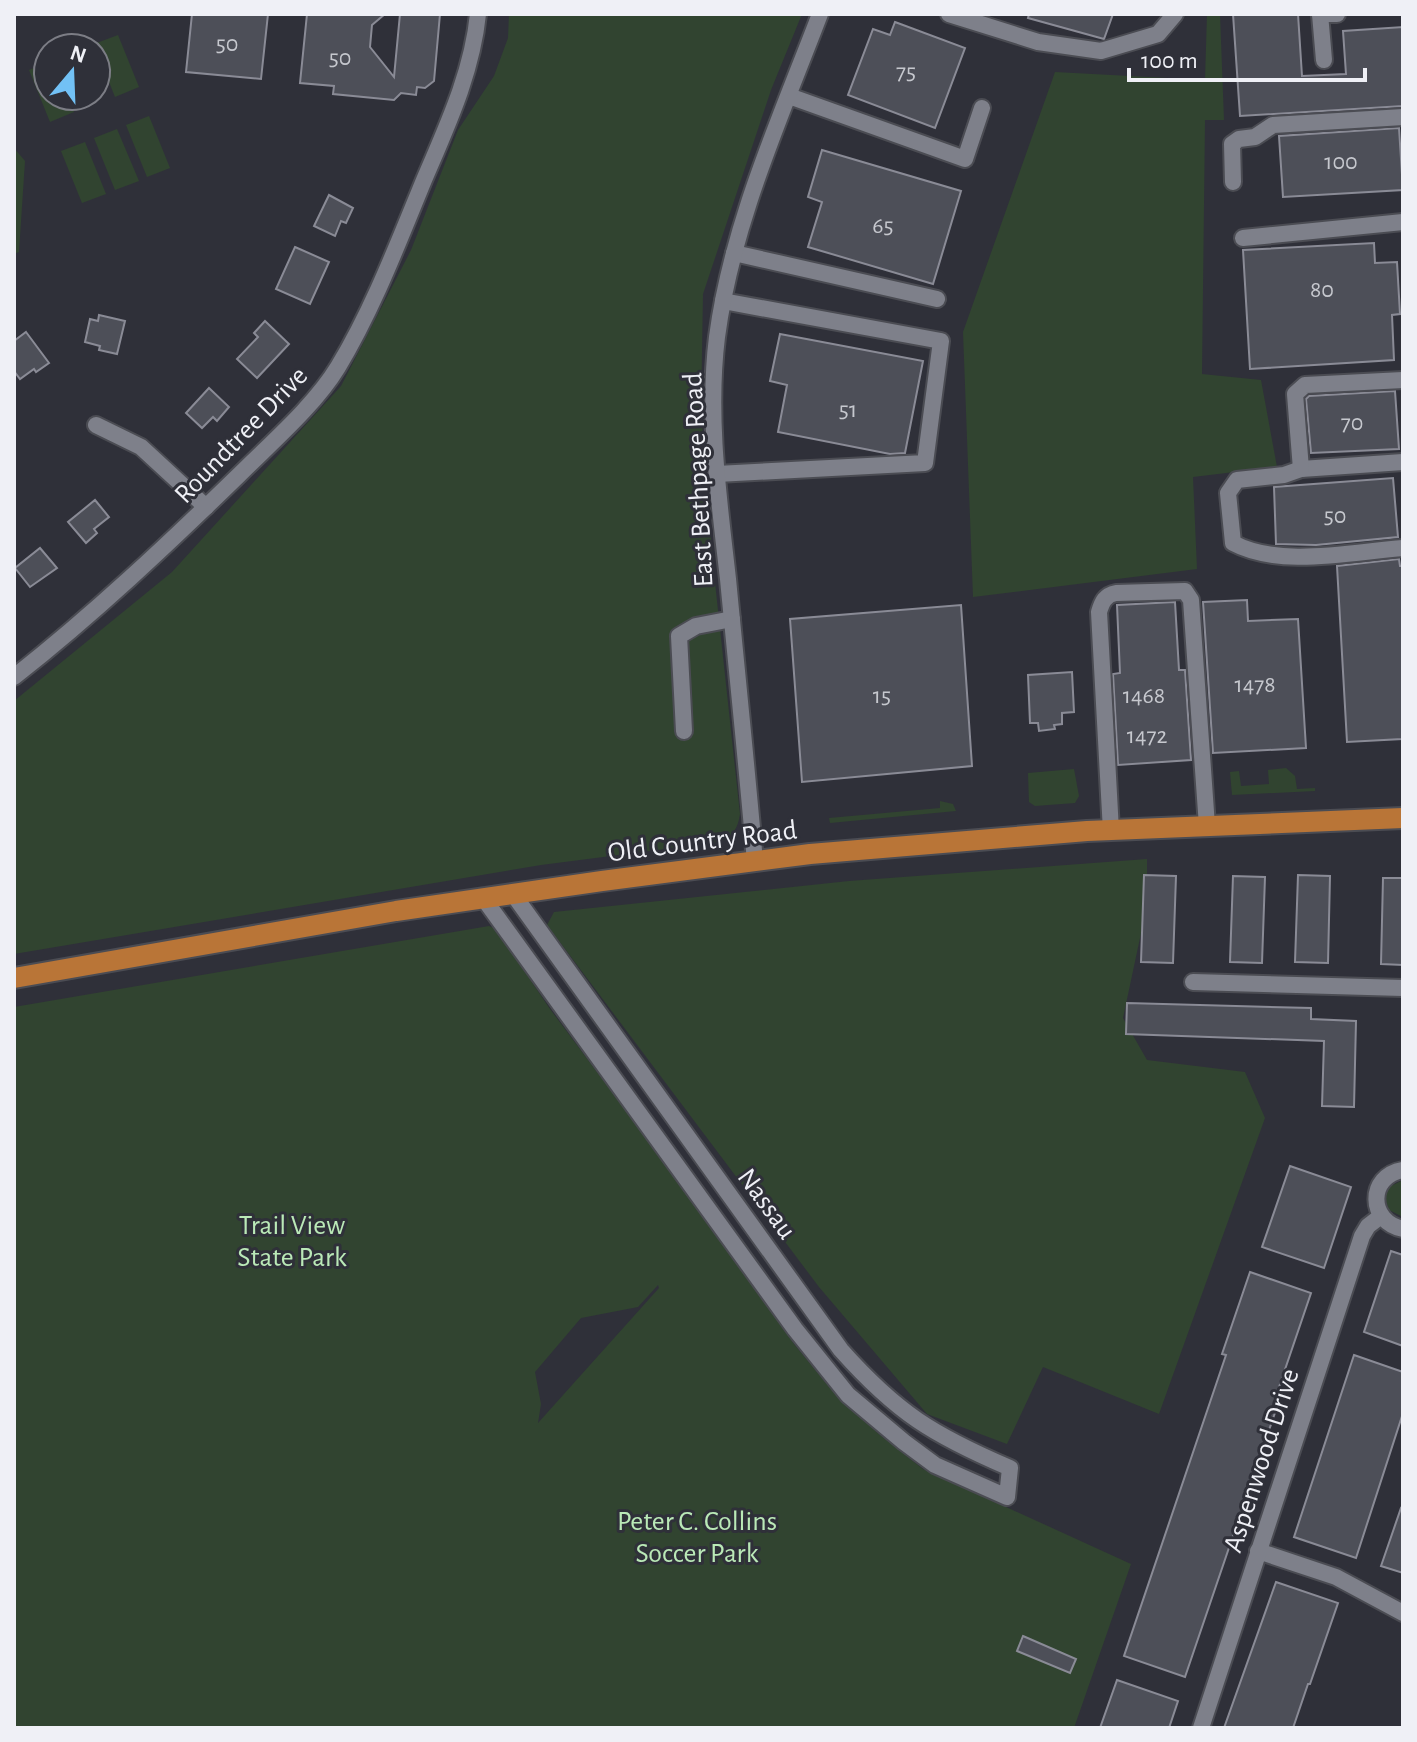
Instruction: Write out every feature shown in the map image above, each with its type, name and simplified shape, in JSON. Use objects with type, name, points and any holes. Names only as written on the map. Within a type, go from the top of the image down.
[{"type":"main road","name":"Old Country Road","points":[[14,978],[396,911],[810,854],[1087,831],[1403,818]]},
{"type":"street","name":"Roundtree Drive","points":[[14,677],[126,583],[206,507],[291,424],[336,370],[356,334],[399,239],[465,82],[478,14]]},
{"type":"street","name":"East Bethpage Road","points":[[755,862],[717,474],[714,375],[723,301],[734,253],[764,159],[820,14]]},
{"type":"street","points":[[949,14],[1038,42],[1101,51],[1158,34],[1175,14]]},
{"type":"street","points":[[1324,60],[1320,14],[1337,14]]},
{"type":"street","points":[[789,96],[965,159],[982,108]]},
{"type":"street","points":[[1233,182],[1232,144],[1239,139],[1255,137],[1273,125],[1403,117]]},
{"type":"street","points":[[1243,238],[1403,222]]},
{"type":"street","points":[[734,253],[937,299]]},
{"type":"street","points":[[717,474],[925,463],[941,341],[723,301]]},
{"type":"street","points":[[1301,469],[1295,394],[1305,385],[1403,380]]},
{"type":"street","points":[[96,425],[141,447],[206,507]]},
{"type":"street","points":[[1403,462],[1301,469],[1284,475],[1237,480],[1228,493],[1233,543],[1252,553],[1285,557],[1403,548]]},
{"type":"street","points":[[1111,831],[1099,619],[1103,601],[1109,594],[1116,593],[1185,591],[1191,600],[1207,826]]},
{"type":"street","points":[[684,731],[679,636],[696,626],[732,619]]},
{"type":"street","name":"Nassau","points":[[484,899],[795,1329],[848,1395],[935,1465],[1007,1497],[1010,1468],[926,1429],[883,1395],[841,1350],[513,894]]},
{"type":"street","points":[[1193,982],[1403,988]]},
{"type":"street","points":[[1403,1170],[1388,1175],[1377,1190],[1375,1199],[1381,1216],[1389,1224],[1403,1229]]},
{"type":"street","name":"Aspenwood Drive","points":[[1201,1728],[1362,1236],[1368,1226],[1381,1216]]},
{"type":"street","points":[[1258,1551],[1336,1577],[1403,1613]]},
{"type":"green space","points":[[509,14],[802,14],[771,90],[703,294],[701,411],[713,564],[740,814],[736,827],[720,842],[541,865],[14,954],[14,701],[172,572],[341,386],[411,250],[458,130],[494,76],[508,38]]},
{"type":"green space","points":[[1207,14],[1220,14],[1224,120],[1205,120],[1202,374],[1261,380],[1277,467],[1193,477],[1197,569],[973,597],[963,332],[1055,72],[1205,80]]},
{"type":"green space","points":[[118,35],[139,87],[115,97],[112,89],[112,37]]},
{"type":"green space","points":[[46,112],[74,112],[50,122]]},
{"type":"green space","points":[[149,116],[170,168],[147,177],[126,125]]},
{"type":"green space","points":[[117,129],[139,181],[115,190],[94,138]]},
{"type":"green space","points":[[85,142],[106,194],[82,203],[61,151]]},
{"type":"green space","points":[[14,148],[25,161],[19,252],[14,254]]},
{"type":"green space","points":[[1286,768],[1295,776],[1297,789],[1315,788],[1315,791],[1232,795],[1230,772],[1239,771],[1241,786],[1269,784],[1268,770]]},
{"type":"green space","points":[[1074,769],[1079,796],[1075,803],[1035,806],[1029,802],[1028,773]]},
{"type":"green space","points":[[940,801],[953,804],[956,811],[830,823],[829,818],[940,808]]},
{"type":"green space","points":[[1147,859],[1147,905],[1123,1018],[1147,1060],[1245,1072],[1265,1118],[1159,1414],[1043,1367],[1007,1444],[927,1414],[819,1287],[547,925],[554,912],[849,881]]},
{"type":"green space","name":"Trail View State Park","points":[[489,926],[496,929],[550,1009],[731,1251],[794,1344],[832,1390],[880,1435],[923,1469],[1131,1564],[1074,1728],[14,1728],[14,1007]],"holes":[[[658,1285],[659,1288],[538,1423],[541,1404],[535,1372],[581,1318],[638,1307]]]},
{"type":"green space","points":[[1403,1180],[1403,1217],[1389,1210],[1385,1198],[1389,1187]]},
{"type":"building","points":[[192,14],[268,14],[261,79],[186,72]]},
{"type":"building","points":[[307,14],[385,14],[372,25],[370,47],[394,77],[400,14],[440,14],[434,81],[425,88],[417,87],[416,95],[401,93],[394,100],[333,94],[334,86],[300,83]]},
{"type":"building","points":[[1029,14],[1113,14],[1104,39],[1028,18]]},
{"type":"building","points":[[1233,14],[1298,14],[1302,76],[1346,74],[1343,31],[1403,27],[1403,106],[1240,116]]},
{"type":"building","points":[[895,22],[965,48],[935,128],[848,95],[873,29],[890,35]]},
{"type":"building","points":[[1399,128],[1403,190],[1283,197],[1279,136]]},
{"type":"building","points":[[822,150],[961,191],[933,284],[808,247],[822,202],[808,197]]},
{"type":"building","points":[[329,195],[353,208],[346,223],[341,221],[335,236],[314,226]]},
{"type":"building","points":[[1374,243],[1375,263],[1397,262],[1400,314],[1392,315],[1394,360],[1250,369],[1243,250]]},
{"type":"building","points":[[295,247],[329,262],[310,304],[276,289]]},
{"type":"building","points":[[99,315],[125,321],[117,354],[99,350],[100,346],[85,342],[90,319],[98,321]]},
{"type":"building","points":[[265,321],[289,344],[257,378],[237,359],[258,337],[254,333]]},
{"type":"building","points":[[26,332],[49,363],[20,379],[14,371],[14,341]]},
{"type":"building","points":[[780,334],[923,361],[905,453],[890,454],[778,432],[787,385],[770,381]]},
{"type":"building","points":[[209,388],[229,407],[217,421],[213,417],[202,428],[186,413]]},
{"type":"building","points":[[1395,391],[1399,449],[1311,453],[1306,399],[1309,396]]},
{"type":"building","points":[[1393,478],[1398,537],[1316,545],[1276,544],[1274,487]]},
{"type":"building","points":[[95,500],[109,517],[94,529],[97,533],[86,543],[68,522]]},
{"type":"building","points":[[40,548],[57,568],[30,587],[15,568]]},
{"type":"building","points":[[1399,559],[1400,566],[1403,566],[1402,739],[1347,742],[1337,566]]},
{"type":"building","points":[[1247,600],[1248,621],[1298,619],[1306,748],[1213,753],[1203,602]]},
{"type":"building","points":[[1175,602],[1179,670],[1185,670],[1191,760],[1118,765],[1113,674],[1120,673],[1117,605]]},
{"type":"building","points":[[961,605],[972,766],[802,782],[790,619]]},
{"type":"building","points":[[1072,672],[1074,712],[1062,713],[1062,724],[1054,725],[1055,729],[1039,731],[1038,723],[1030,723],[1028,675]]},
{"type":"building","points":[[1144,875],[1176,876],[1173,963],[1141,962]]},
{"type":"building","points":[[1298,875],[1330,876],[1328,963],[1295,962]]},
{"type":"building","points":[[1233,876],[1265,877],[1262,963],[1230,962]]},
{"type":"building","points":[[1383,878],[1403,878],[1403,965],[1381,964]]},
{"type":"building","points":[[1127,1003],[1311,1008],[1311,1019],[1356,1021],[1354,1107],[1322,1106],[1324,1041],[1126,1034]]},
{"type":"building","points":[[1290,1166],[1351,1187],[1324,1268],[1262,1247]]},
{"type":"building","points":[[1391,1251],[1403,1255],[1403,1346],[1364,1332]]},
{"type":"building","points":[[1250,1272],[1311,1293],[1277,1393],[1281,1395],[1185,1677],[1124,1656],[1226,1355],[1222,1354]]},
{"type":"building","points":[[1354,1355],[1403,1372],[1403,1413],[1356,1558],[1294,1537]]},
{"type":"building","points":[[1403,1509],[1403,1573],[1381,1566]]},
{"type":"building","points":[[1276,1582],[1338,1603],[1310,1684],[1293,1728],[1224,1728]]},
{"type":"building","points":[[1023,1636],[1076,1659],[1070,1673],[1017,1651]]},
{"type":"building","points":[[1117,1680],[1178,1701],[1169,1728],[1100,1728]]},
{"type":"park label","name":"Peter C. Collins Soccer Park","points":[[697,1536]]}]
